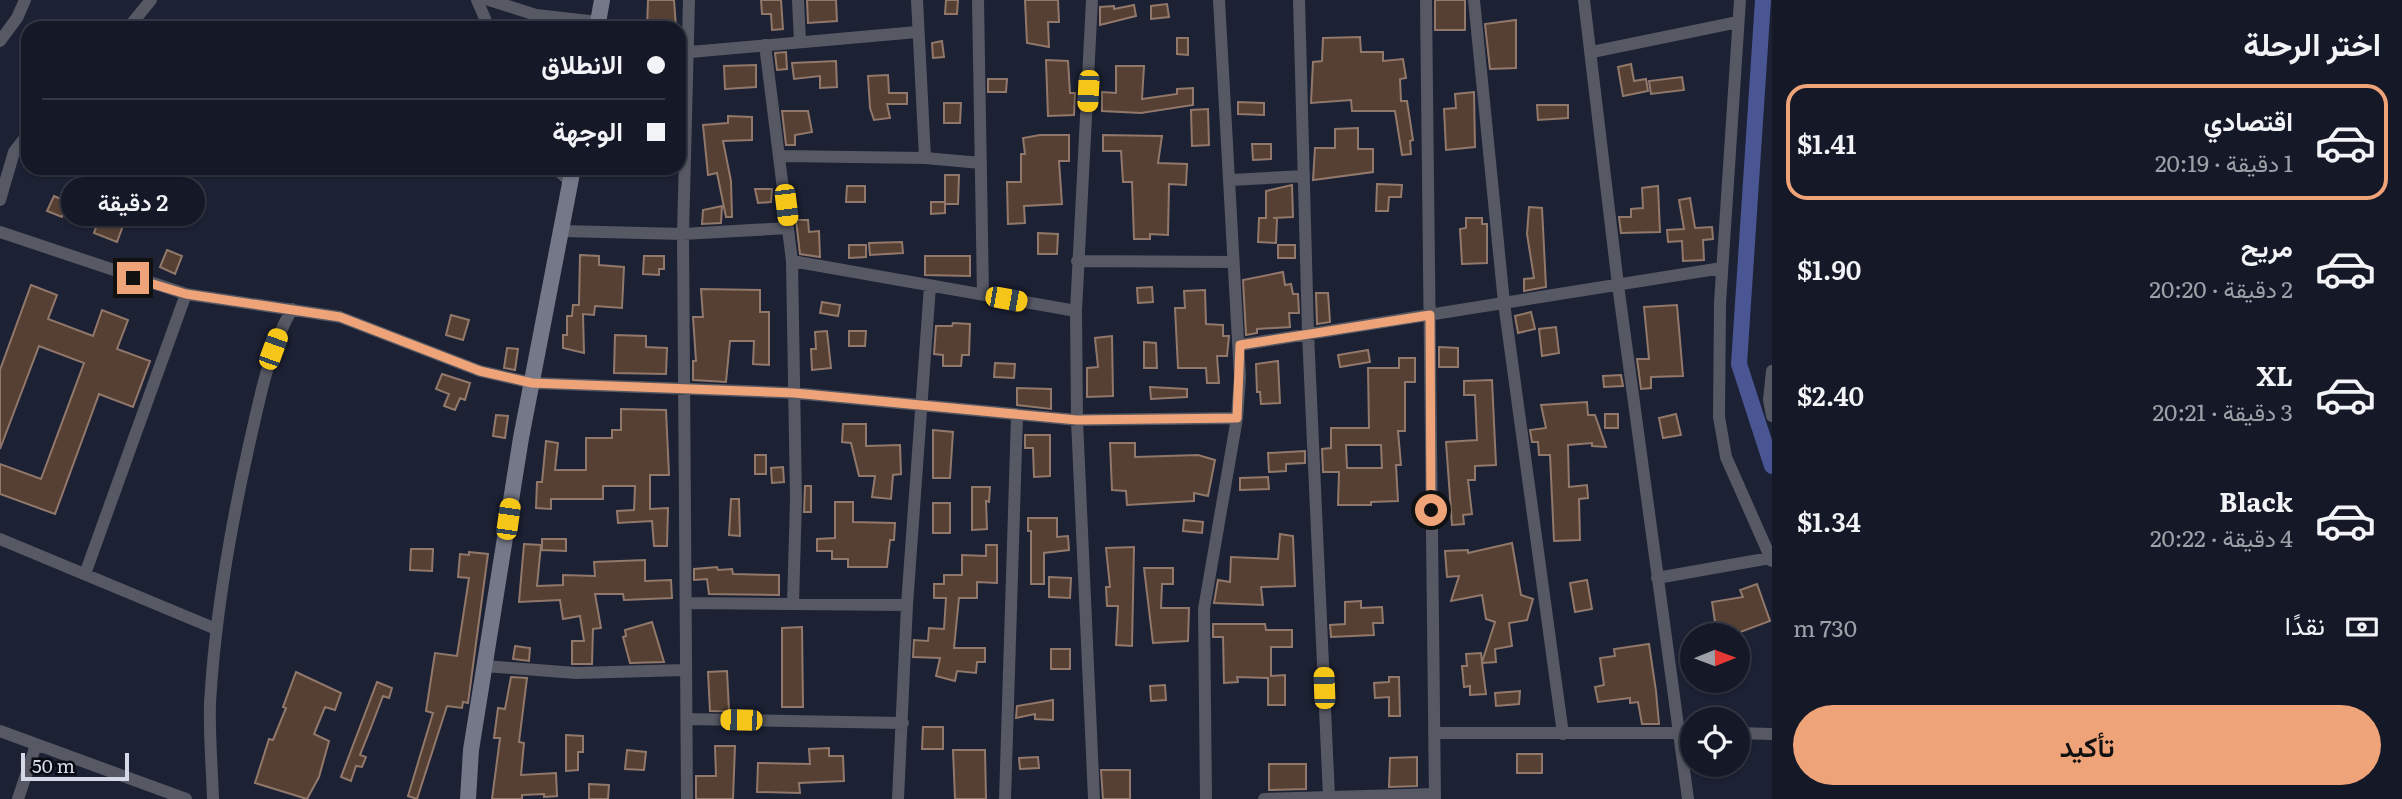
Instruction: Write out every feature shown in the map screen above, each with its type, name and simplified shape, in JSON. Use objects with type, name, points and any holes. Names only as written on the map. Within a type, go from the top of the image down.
[{"type":"street","points":[[0,41],[16,19],[25,0]]},
{"type":"street","points":[[134,21],[151,0]]},
{"type":"street","points":[[477,0],[486,21]]},
{"type":"street","points":[[489,0],[536,15],[573,21]]},
{"type":"street","points":[[598,21],[602,0]]},
{"type":"street","points":[[686,26],[689,0]]},
{"type":"street","points":[[798,0],[800,42]]},
{"type":"street","points":[[917,0],[925,158]]},
{"type":"street","points":[[978,0],[983,295]]},
{"type":"street","points":[[1092,0],[1076,311],[1077,420],[1094,799]]},
{"type":"street","points":[[1206,799],[1204,602],[1237,418],[1240,345],[1219,0]]},
{"type":"street","points":[[1298,0],[1308,333],[1329,797]]},
{"type":"street","points":[[1264,799],[1435,797],[1426,0]]},
{"type":"street","points":[[1474,0],[1504,303],[1563,734]]},
{"type":"street","points":[[1584,0],[1657,578],[1681,707]]},
{"type":"street","points":[[1657,578],[1771,560],[1726,457],[1719,417],[1717,373],[1722,268],[1740,0]]},
{"type":"street","points":[[1592,52],[1738,22]]},
{"type":"street","points":[[686,53],[917,32]]},
{"type":"street","points":[[765,46],[781,156],[792,261],[793,604]]},
{"type":"street","points":[[0,200],[14,152],[21,143]]},
{"type":"street","points":[[781,156],[925,158],[981,163]]},
{"type":"street","points":[[468,799],[471,750],[532,383],[571,175]]},
{"type":"street","points":[[683,175],[687,799]]},
{"type":"street","points":[[1231,180],[1304,176]]},
{"type":"street","points":[[562,231],[683,234],[788,228]]},
{"type":"street","points":[[0,232],[186,294],[340,317],[480,371],[532,383],[794,393],[1077,420],[1237,418]]},
{"type":"street","points":[[792,261],[1076,311]]},
{"type":"street","points":[[1077,261],[1233,262]]},
{"type":"street","points":[[1240,345],[1722,268]]},
{"type":"street","points":[[898,799],[907,605],[930,286]]},
{"type":"street","points":[[86,574],[186,294]]},
{"type":"street","points":[[213,799],[210,706],[216,629],[226,561],[266,369],[292,309]]},
{"type":"street","points":[[1772,371],[1772,416]]},
{"type":"street","points":[[1005,799],[1017,416]]},
{"type":"street","points":[[0,539],[216,629]]},
{"type":"street","points":[[687,603],[907,605]]},
{"type":"street","points":[[485,666],[576,673],[685,670]]},
{"type":"street","points":[[687,719],[903,723]]},
{"type":"street","points":[[0,731],[186,799]]},
{"type":"street","points":[[1433,733],[1680,733]]},
{"type":"street","points":[[1750,733],[1772,734]]},
{"type":"street","points":[[18,799],[36,745]]},
{"type":"street","points":[[1687,777],[1688,799]]},
{"type":"building","points":[[648,0],[674,0],[676,21],[647,21]]},
{"type":"building","points":[[761,0],[781,0],[783,29],[772,30],[771,14],[762,14]]},
{"type":"building","points":[[807,0],[836,0],[837,21],[808,23]]},
{"type":"building","points":[[946,0],[958,0],[957,14],[945,14]]},
{"type":"building","points":[[1025,0],[1058,0],[1059,22],[1048,22],[1049,47],[1027,43]]},
{"type":"building","points":[[1435,0],[1465,0],[1465,30],[1435,30]]},
{"type":"building","points":[[1167,4],[1169,17],[1151,19],[1151,6]]},
{"type":"building","points":[[1134,5],[1136,16],[1100,25],[1100,7],[1114,6],[1114,9]]},
{"type":"building","points":[[1516,20],[1516,68],[1490,69],[1485,24]]},
{"type":"building","points":[[1360,37],[1361,52],[1383,52],[1383,61],[1403,59],[1406,78],[1400,79],[1401,101],[1407,101],[1413,140],[1410,141],[1411,154],[1402,155],[1395,111],[1352,111],[1351,100],[1311,103],[1313,62],[1322,61],[1323,38]]},
{"type":"building","points":[[1177,38],[1188,38],[1188,55],[1177,54]]},
{"type":"building","points":[[942,41],[944,57],[933,58],[932,43]]},
{"type":"building","points":[[786,52],[787,69],[777,70],[775,53]]},
{"type":"building","points":[[1046,60],[1068,61],[1070,93],[1075,93],[1074,115],[1048,116]]},
{"type":"building","points":[[836,61],[837,87],[820,88],[820,76],[794,79],[792,63]]},
{"type":"building","points":[[1631,64],[1634,81],[1646,79],[1648,91],[1623,96],[1618,67]]},
{"type":"building","points":[[756,65],[756,87],[725,89],[724,66]]},
{"type":"building","points":[[1116,66],[1144,66],[1142,99],[1177,94],[1177,89],[1193,88],[1193,105],[1141,113],[1102,111],[1102,92],[1116,93]]},
{"type":"building","points":[[888,75],[889,93],[907,93],[907,104],[887,104],[890,118],[874,120],[870,108],[868,76]]},
{"type":"building","points":[[1682,77],[1684,90],[1651,94],[1649,81]]},
{"type":"building","points":[[988,79],[1007,79],[1006,92],[988,92]]},
{"type":"building","points":[[1474,92],[1475,147],[1446,150],[1444,109],[1456,108],[1455,94]]},
{"type":"building","points":[[1238,102],[1264,103],[1264,115],[1238,114]]},
{"type":"building","points":[[944,103],[961,103],[960,123],[944,123]]},
{"type":"building","points":[[1537,105],[1568,105],[1568,118],[1538,120]]},
{"type":"building","points":[[1208,109],[1209,145],[1192,146],[1191,110]]},
{"type":"building","points":[[782,111],[808,111],[812,132],[795,135],[795,145],[786,145]]},
{"type":"building","points":[[728,116],[752,117],[752,140],[723,141],[731,181],[732,217],[726,217],[717,173],[708,175],[703,125],[728,123]]},
{"type":"building","points":[[1358,128],[1358,149],[1373,149],[1373,172],[1313,180],[1315,148],[1335,148],[1335,129]]},
{"type":"building","points":[[1069,135],[1069,161],[1059,161],[1062,204],[1024,206],[1025,223],[1008,224],[1007,182],[1021,182],[1021,154],[1025,154],[1023,138]]},
{"type":"building","points":[[1103,135],[1162,136],[1158,163],[1187,164],[1186,185],[1169,184],[1168,235],[1150,234],[1150,239],[1134,239],[1132,182],[1123,182],[1121,151],[1103,151]]},
{"type":"building","points":[[1252,144],[1271,144],[1271,159],[1253,160]]},
{"type":"building","points":[[945,175],[959,175],[958,204],[945,204],[945,213],[931,214],[931,202],[945,202]]},
{"type":"building","points":[[1377,184],[1402,185],[1401,197],[1389,197],[1388,211],[1376,211]]},
{"type":"building","points":[[1292,185],[1293,217],[1273,218],[1277,218],[1276,243],[1258,242],[1259,218],[1266,218],[1266,191]]},
{"type":"building","points":[[847,186],[865,186],[865,202],[846,202]]},
{"type":"building","points":[[1658,186],[1660,232],[1621,233],[1619,217],[1631,217],[1631,209],[1643,208],[1642,188]]},
{"type":"building","points":[[755,189],[772,189],[771,202],[758,203]]},
{"type":"building","points":[[54,196],[68,202],[62,217],[47,211]]},
{"type":"building","points":[[1690,198],[1695,228],[1712,227],[1713,239],[1703,240],[1704,260],[1683,261],[1682,241],[1668,242],[1667,230],[1684,229],[1679,200]]},
{"type":"building","points":[[722,206],[721,223],[702,224],[703,210]]},
{"type":"building","points":[[1529,207],[1542,208],[1546,287],[1524,291],[1524,279],[1534,278],[1527,234]]},
{"type":"building","points":[[102,211],[125,220],[117,242],[94,233]]},
{"type":"building","points":[[1466,218],[1482,218],[1482,224],[1487,224],[1487,263],[1462,264],[1460,229],[1466,228]]},
{"type":"building","points":[[796,220],[808,220],[809,232],[819,231],[820,257],[800,254]]},
{"type":"building","points":[[1038,233],[1058,234],[1057,254],[1038,254]]},
{"type":"building","points":[[902,242],[903,253],[870,255],[869,243]]},
{"type":"building","points":[[849,245],[866,245],[866,257],[849,258]]},
{"type":"building","points":[[1278,245],[1295,245],[1295,258],[1278,258]]},
{"type":"building","points":[[167,250],[182,256],[175,274],[160,267]]},
{"type":"building","points":[[580,255],[599,256],[599,265],[624,267],[622,308],[595,306],[594,315],[583,314],[584,353],[563,348],[563,335],[567,335],[567,316],[572,316],[573,305],[579,305]]},
{"type":"building","points":[[644,256],[664,256],[664,269],[659,269],[659,275],[643,274]]},
{"type":"building","points":[[925,256],[970,256],[970,276],[925,275]]},
{"type":"building","points":[[1283,272],[1285,285],[1291,284],[1293,294],[1298,294],[1299,313],[1289,313],[1290,327],[1257,329],[1257,333],[1246,335],[1243,280]]},
{"type":"building","points":[[31,285],[57,295],[48,319],[93,336],[102,310],[128,320],[117,349],[150,361],[133,407],[99,394],[55,514],[0,494],[0,464],[41,479],[84,363],[39,346],[0,449],[0,370]]},
{"type":"building","points":[[1152,287],[1153,302],[1138,303],[1137,288]]},
{"type":"building","points":[[701,289],[760,290],[760,312],[769,312],[769,365],[753,364],[754,341],[730,341],[726,382],[693,380],[693,361],[696,361],[693,317],[703,317]]},
{"type":"building","points":[[1205,290],[1206,324],[1223,325],[1223,336],[1229,336],[1227,356],[1217,356],[1219,383],[1207,383],[1206,368],[1178,368],[1175,308],[1185,308],[1184,291]]},
{"type":"building","points":[[1316,293],[1328,293],[1330,322],[1317,324]]},
{"type":"building","points":[[822,302],[840,305],[838,316],[820,313]]},
{"type":"building","points":[[1677,305],[1683,376],[1651,377],[1651,388],[1641,389],[1637,359],[1649,359],[1644,307]]},
{"type":"building","points":[[1531,312],[1535,329],[1518,333],[1515,316]]},
{"type":"building","points":[[451,315],[469,320],[463,340],[446,335]]},
{"type":"building","points":[[953,323],[970,324],[969,355],[962,355],[961,366],[943,366],[943,355],[934,354],[936,326],[952,326]]},
{"type":"building","points":[[1556,327],[1559,353],[1542,356],[1539,329]]},
{"type":"building","points":[[827,331],[831,368],[812,370],[811,349],[816,349],[815,332]]},
{"type":"building","points":[[849,331],[866,331],[865,346],[849,346]]},
{"type":"building","points":[[615,335],[646,336],[646,347],[667,348],[666,374],[614,373]]},
{"type":"building","points":[[1112,336],[1113,396],[1087,397],[1087,368],[1098,367],[1095,338]]},
{"type":"building","points":[[1144,342],[1156,343],[1157,368],[1144,368]]},
{"type":"building","points":[[1439,347],[1458,348],[1458,367],[1439,367]]},
{"type":"building","points":[[507,348],[518,349],[515,370],[504,368]]},
{"type":"building","points":[[1368,350],[1370,362],[1340,367],[1338,355]]},
{"type":"building","points":[[1399,358],[1415,358],[1415,382],[1405,382],[1405,431],[1398,431],[1401,465],[1396,465],[1398,501],[1371,502],[1371,505],[1338,505],[1339,472],[1323,472],[1322,449],[1331,448],[1331,428],[1369,428],[1368,368],[1399,368]],"holes":[[[1346,445],[1381,445],[1382,468],[1347,468]]]},
{"type":"building","points":[[1278,361],[1280,403],[1261,404],[1260,392],[1257,392],[1256,364]]},
{"type":"building","points":[[995,363],[1015,364],[1014,378],[994,377]]},
{"type":"building","points":[[442,374],[470,383],[465,400],[460,398],[455,410],[444,406],[449,394],[436,389]]},
{"type":"building","points":[[1621,375],[1623,386],[1604,387],[1603,376]]},
{"type":"building","points":[[1492,380],[1496,465],[1475,466],[1475,480],[1468,480],[1472,514],[1463,515],[1464,524],[1452,525],[1446,442],[1477,440],[1475,395],[1464,395],[1464,381]]},
{"type":"building","points":[[1150,387],[1187,389],[1187,397],[1151,399]]},
{"type":"building","points":[[1017,388],[1051,389],[1051,409],[1017,405]]},
{"type":"building","points":[[1587,402],[1588,415],[1595,415],[1606,447],[1592,446],[1592,443],[1568,445],[1569,487],[1587,485],[1588,498],[1579,499],[1580,540],[1554,541],[1550,455],[1539,455],[1538,442],[1532,442],[1530,430],[1546,428],[1541,405]]},
{"type":"building","points":[[621,409],[666,410],[669,475],[650,475],[650,509],[668,508],[667,546],[654,546],[652,521],[618,523],[617,511],[634,510],[635,486],[603,486],[603,499],[551,499],[551,509],[536,508],[537,482],[542,482],[546,441],[558,443],[555,470],[586,470],[586,438],[612,438],[612,430],[621,430]]},
{"type":"building","points":[[1605,414],[1618,414],[1618,428],[1605,428]]},
{"type":"building","points":[[1676,414],[1681,435],[1663,438],[1659,418]]},
{"type":"building","points":[[496,415],[508,416],[505,438],[493,436]]},
{"type":"building","points":[[843,424],[866,424],[866,446],[900,445],[901,474],[893,475],[891,499],[872,497],[875,476],[859,476],[851,443],[842,442]]},
{"type":"building","points":[[933,430],[953,432],[950,478],[933,478]]},
{"type":"building","points":[[1025,435],[1050,435],[1050,476],[1034,477],[1033,448],[1025,448]]},
{"type":"building","points":[[1110,443],[1135,443],[1135,457],[1198,455],[1215,460],[1208,496],[1194,493],[1194,501],[1127,505],[1126,491],[1112,490]]},
{"type":"building","points":[[1305,451],[1305,463],[1286,464],[1286,471],[1269,472],[1268,453]]},
{"type":"building","points":[[755,455],[766,455],[766,474],[755,474]]},
{"type":"building","points":[[783,467],[784,482],[772,483],[771,468]]},
{"type":"building","points":[[1268,477],[1269,489],[1240,490],[1240,478]]},
{"type":"building","points":[[805,486],[811,486],[811,512],[804,512]]},
{"type":"building","points":[[972,487],[990,487],[989,502],[986,501],[987,529],[972,530]]},
{"type":"building","points":[[731,499],[739,499],[740,536],[729,535]]},
{"type":"building","points":[[835,502],[853,502],[853,522],[895,523],[887,567],[848,567],[848,559],[832,559],[832,551],[817,551],[817,539],[835,538]]},
{"type":"building","points":[[933,503],[950,503],[950,533],[933,533]]},
{"type":"building","points":[[1028,518],[1057,518],[1057,537],[1068,536],[1069,550],[1044,553],[1044,584],[1031,584],[1031,531],[1028,531]]},
{"type":"building","points":[[1184,520],[1203,522],[1202,533],[1183,531]]},
{"type":"building","points":[[1280,534],[1293,536],[1295,586],[1261,587],[1263,605],[1214,603],[1218,580],[1230,582],[1231,557],[1278,559]]},
{"type":"building","points":[[542,539],[566,539],[566,551],[542,550]]},
{"type":"building","points":[[1512,543],[1521,595],[1533,599],[1527,620],[1509,623],[1512,646],[1495,649],[1496,662],[1482,663],[1486,694],[1470,695],[1470,686],[1464,687],[1462,666],[1467,666],[1466,654],[1481,653],[1482,662],[1495,622],[1486,619],[1482,595],[1451,601],[1459,576],[1447,577],[1445,551],[1468,550],[1468,553]]},
{"type":"building","points":[[524,544],[541,545],[537,586],[563,585],[563,575],[595,576],[594,562],[645,560],[645,581],[671,580],[672,598],[624,600],[623,594],[595,594],[601,628],[593,629],[592,664],[572,664],[572,641],[584,641],[580,616],[563,619],[560,600],[519,602]]},
{"type":"building","points":[[986,545],[997,545],[997,583],[977,582],[977,598],[959,598],[954,648],[985,648],[985,662],[977,662],[976,673],[957,671],[955,681],[936,676],[940,658],[913,657],[914,640],[928,641],[929,628],[944,629],[946,598],[934,598],[934,584],[944,584],[944,575],[962,575],[962,555],[986,556]]},
{"type":"building","points":[[1134,547],[1132,646],[1116,645],[1118,606],[1107,606],[1106,587],[1110,587],[1106,548]]},
{"type":"building","points":[[411,549],[433,549],[432,571],[410,570]]},
{"type":"building","points":[[469,552],[488,554],[468,703],[463,702],[462,708],[447,706],[417,799],[408,796],[433,713],[426,711],[435,653],[457,656],[469,578],[458,577],[460,554],[469,555]]},
{"type":"building","points":[[717,567],[718,570],[732,569],[733,574],[779,575],[779,595],[709,594],[707,579],[694,580],[694,569]]},
{"type":"building","points":[[1144,568],[1173,568],[1173,584],[1162,584],[1161,608],[1189,608],[1188,641],[1153,643]]},
{"type":"building","points":[[1049,577],[1071,578],[1070,598],[1049,597]]},
{"type":"building","points":[[1587,580],[1592,609],[1575,612],[1570,583]]},
{"type":"building","points":[[1757,584],[1770,621],[1750,628],[1750,623],[1715,623],[1712,602],[1743,597],[1740,590]]},
{"type":"building","points":[[1361,601],[1361,608],[1382,607],[1383,623],[1373,623],[1374,635],[1331,637],[1330,625],[1345,624],[1345,602]]},
{"type":"building","points":[[652,622],[664,662],[630,663],[623,637],[626,636],[625,630]]},
{"type":"building","points":[[1213,624],[1265,624],[1266,630],[1292,630],[1292,647],[1271,647],[1271,676],[1285,675],[1285,705],[1268,705],[1268,678],[1237,677],[1238,682],[1224,683],[1223,637],[1213,637]]},
{"type":"building","points":[[802,627],[803,707],[782,707],[782,628]]},
{"type":"building","points":[[1649,644],[1659,724],[1642,724],[1638,702],[1630,703],[1630,698],[1598,702],[1595,687],[1604,685],[1600,658],[1615,656],[1614,649]]},
{"type":"building","points":[[515,646],[530,648],[529,661],[513,659]]},
{"type":"building","points":[[1051,649],[1070,649],[1070,669],[1051,669]]},
{"type":"building","points":[[727,671],[729,710],[757,712],[710,711],[708,672]]},
{"type":"building","points":[[296,672],[341,693],[335,710],[325,707],[314,734],[329,741],[319,777],[307,799],[255,783],[269,739],[273,740],[286,708],[283,707]]},
{"type":"building","points":[[511,677],[527,678],[519,742],[524,743],[521,775],[556,773],[557,796],[522,795],[522,799],[492,799],[500,738],[494,738],[498,708],[505,709]]},
{"type":"building","points":[[1389,677],[1399,677],[1400,716],[1389,716],[1389,697],[1375,698],[1374,683],[1389,682]]},
{"type":"building","points":[[377,682],[392,688],[389,698],[383,696],[360,755],[366,757],[362,767],[356,766],[351,781],[341,777]]},
{"type":"building","points":[[1165,685],[1166,700],[1151,701],[1150,686]]},
{"type":"building","points":[[1520,691],[1519,704],[1496,706],[1495,693]]},
{"type":"building","points":[[1053,700],[1053,720],[1035,719],[1035,714],[1016,718],[1017,706]]},
{"type":"building","points":[[923,727],[943,727],[943,749],[922,749]]},
{"type":"building","points":[[566,735],[583,736],[583,752],[578,752],[578,770],[566,771]]},
{"type":"building","points":[[715,746],[735,746],[733,799],[696,799],[696,776],[716,776]]},
{"type":"building","points":[[829,748],[829,756],[843,756],[844,781],[799,783],[800,793],[757,792],[758,763],[810,764],[809,749]]},
{"type":"building","points":[[627,750],[646,752],[644,770],[625,769]]},
{"type":"building","points":[[953,750],[985,750],[986,799],[955,799]]},
{"type":"building","points":[[1517,754],[1542,754],[1542,773],[1517,773]]},
{"type":"building","points":[[1038,757],[1039,768],[1020,769],[1019,758]]},
{"type":"building","points":[[1417,757],[1417,786],[1389,787],[1390,758]]},
{"type":"building","points":[[1269,764],[1306,764],[1306,789],[1269,790]]},
{"type":"building","points":[[1101,770],[1130,770],[1130,799],[1103,799]]},
{"type":"building","points":[[589,784],[609,785],[608,799],[589,799]]},
{"type":"waterway","points":[[1763,0],[1739,364],[1772,466]]},
{"type":"route","points":[[133,278],[186,294],[340,317],[480,371],[532,383],[794,393],[1077,420],[1237,418],[1240,345],[1430,315],[1431,510]]}]
